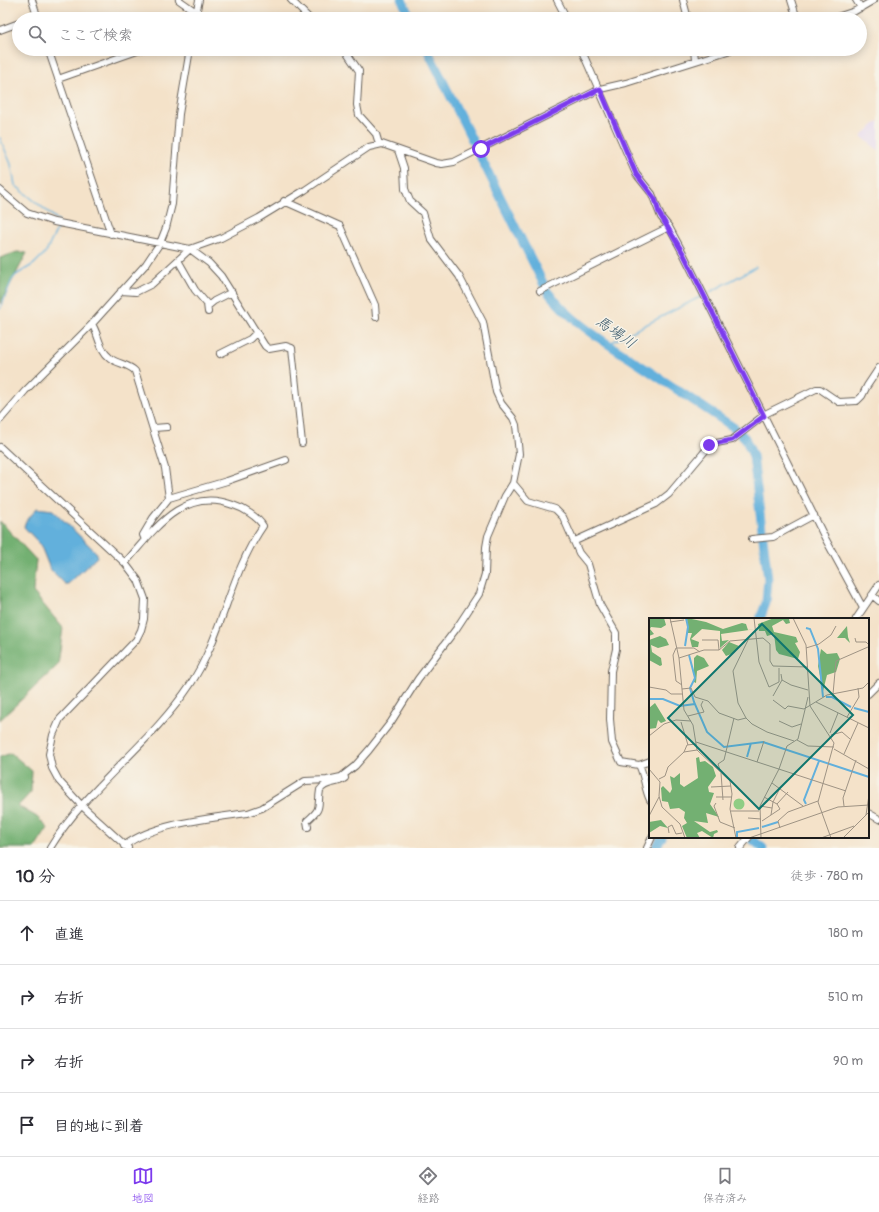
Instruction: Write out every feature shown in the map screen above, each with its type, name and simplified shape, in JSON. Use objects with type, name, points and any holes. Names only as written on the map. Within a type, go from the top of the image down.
[{"type":"street","points":[[32,0],[35,12]]},
{"type":"street","points":[[179,0],[196,12],[199,0]]},
{"type":"street","points":[[292,0],[303,12]]},
{"type":"street","points":[[557,0],[563,12]]},
{"type":"street","points":[[683,0],[686,12]]},
{"type":"street","points":[[856,0],[861,8]]},
{"type":"street","points":[[850,12],[861,8],[874,0]]},
{"type":"street","points":[[793,1],[795,12]]},
{"type":"street","points":[[0,30],[12,26]]},
{"type":"street","points":[[50,56],[111,234]]},
{"type":"street","points":[[58,79],[123,56]]},
{"type":"street","points":[[0,420],[25,391],[92,324],[121,292],[149,261],[160,243],[166,228],[172,204],[179,114],[189,56]]},
{"type":"street","points":[[349,56],[359,71],[357,105],[359,115],[376,134],[379,144]]},
{"type":"street","points":[[584,56],[636,174],[652,194],[659,213],[669,227],[814,515],[863,608]]},
{"type":"street","points":[[695,56],[696,61]]},
{"type":"street","points":[[121,292],[127,293],[141,291],[154,283],[179,262],[190,249],[221,238],[305,190],[365,149],[379,144],[442,164],[454,162],[600,89],[626,83],[712,56]]},
{"type":"street","points":[[0,446],[125,563],[138,580],[145,599],[144,619],[136,640],[60,720],[52,735],[49,754],[52,768],[59,781],[82,806],[126,847],[154,831],[179,824],[248,813],[262,808],[305,781],[328,780],[344,775],[355,766],[383,733],[418,679],[456,629],[479,594],[485,574],[486,547],[489,533],[505,496],[513,483],[519,454],[516,425],[513,418],[501,403],[496,392],[483,322],[459,276],[431,239],[423,213],[410,201],[405,189],[404,168],[398,150]]},
{"type":"street","points":[[0,190],[27,213],[34,216],[54,222],[190,249],[214,267],[232,292],[267,348],[272,349],[286,346],[292,348],[302,443]]},
{"type":"street","points":[[284,202],[340,226],[375,305],[376,317]]},
{"type":"street","points":[[540,291],[669,227]]},
{"type":"street","points":[[179,262],[208,309],[214,301],[232,292]]},
{"type":"street","points":[[92,324],[96,330],[104,351],[109,358],[135,371],[154,428],[165,468],[169,498]]},
{"type":"street","points":[[220,354],[250,339],[257,332]]},
{"type":"street","points":[[575,541],[656,504],[669,494],[709,445],[728,442],[767,413],[816,389],[820,389],[839,402],[857,401],[862,396],[866,386],[879,368]]},
{"type":"street","points":[[154,428],[167,427]]},
{"type":"street","points":[[145,540],[143,535],[153,518],[169,498],[227,481],[286,460]]},
{"type":"street","points":[[513,483],[528,501],[555,509],[559,513],[565,521],[579,553],[589,567],[596,594],[604,614],[616,634],[616,649],[611,671],[610,719],[612,742],[621,762],[639,765],[649,761]]},
{"type":"street","points":[[50,848],[60,831],[82,806],[144,743],[174,708],[191,684],[206,656],[242,561],[263,526],[260,521],[238,506],[223,501],[209,500],[194,502],[179,508],[171,514],[125,563]]},
{"type":"street","points":[[752,539],[773,537],[814,515]]},
{"type":"street","points":[[857,618],[879,585]]},
{"type":"street","points":[[872,595],[879,601]]},
{"type":"street","points":[[869,693],[879,683]]},
{"type":"street","points":[[639,765],[643,772],[644,786],[649,798]]},
{"type":"street","points":[[308,827],[307,821],[317,813],[320,807],[320,790],[326,784],[342,781],[345,778],[344,775]]},
{"type":"street","points":[[869,814],[879,819]]},
{"type":"street","points":[[647,848],[652,838]]},
{"type":"street","points":[[740,848],[748,838]]},
{"type":"shaded area","points":[[879,121],[879,151],[861,136]]},
{"type":"green space","points":[[17,252],[27,253],[0,304],[0,258]]},
{"type":"green space","points":[[0,521],[36,560],[33,592],[63,628],[58,665],[0,720]]},
{"type":"green space","points":[[11,753],[32,771],[31,792],[18,806],[37,817],[48,828],[35,848],[0,848],[0,757]]},
{"type":"water","points":[[37,508],[53,510],[97,553],[97,557],[68,584],[65,584],[50,569],[40,544],[24,527],[25,523]]},
{"type":"waterway","name":"馬場川","points":[[402,0],[408,12]]},
{"type":"waterway","name":"馬場川","points":[[430,56],[547,291],[556,302],[589,331],[736,429],[745,438],[753,456],[768,579],[766,603],[760,618]]},
{"type":"waterway","points":[[0,138],[11,164],[15,185],[59,221]]},
{"type":"waterway","points":[[0,309],[12,280],[16,275],[34,264],[46,252],[59,225]]},
{"type":"waterway","points":[[705,295],[756,267]]},
{"type":"waterway","points":[[608,344],[702,296]]},
{"type":"waterway","name":"馬場川","points":[[656,848],[661,838]]},
{"type":"waterway","points":[[750,838],[763,848]]},
{"type":"route","points":[[481,149],[600,89],[636,174],[655,199],[661,217],[667,223],[683,253],[764,416],[732,440],[709,445]]}]
